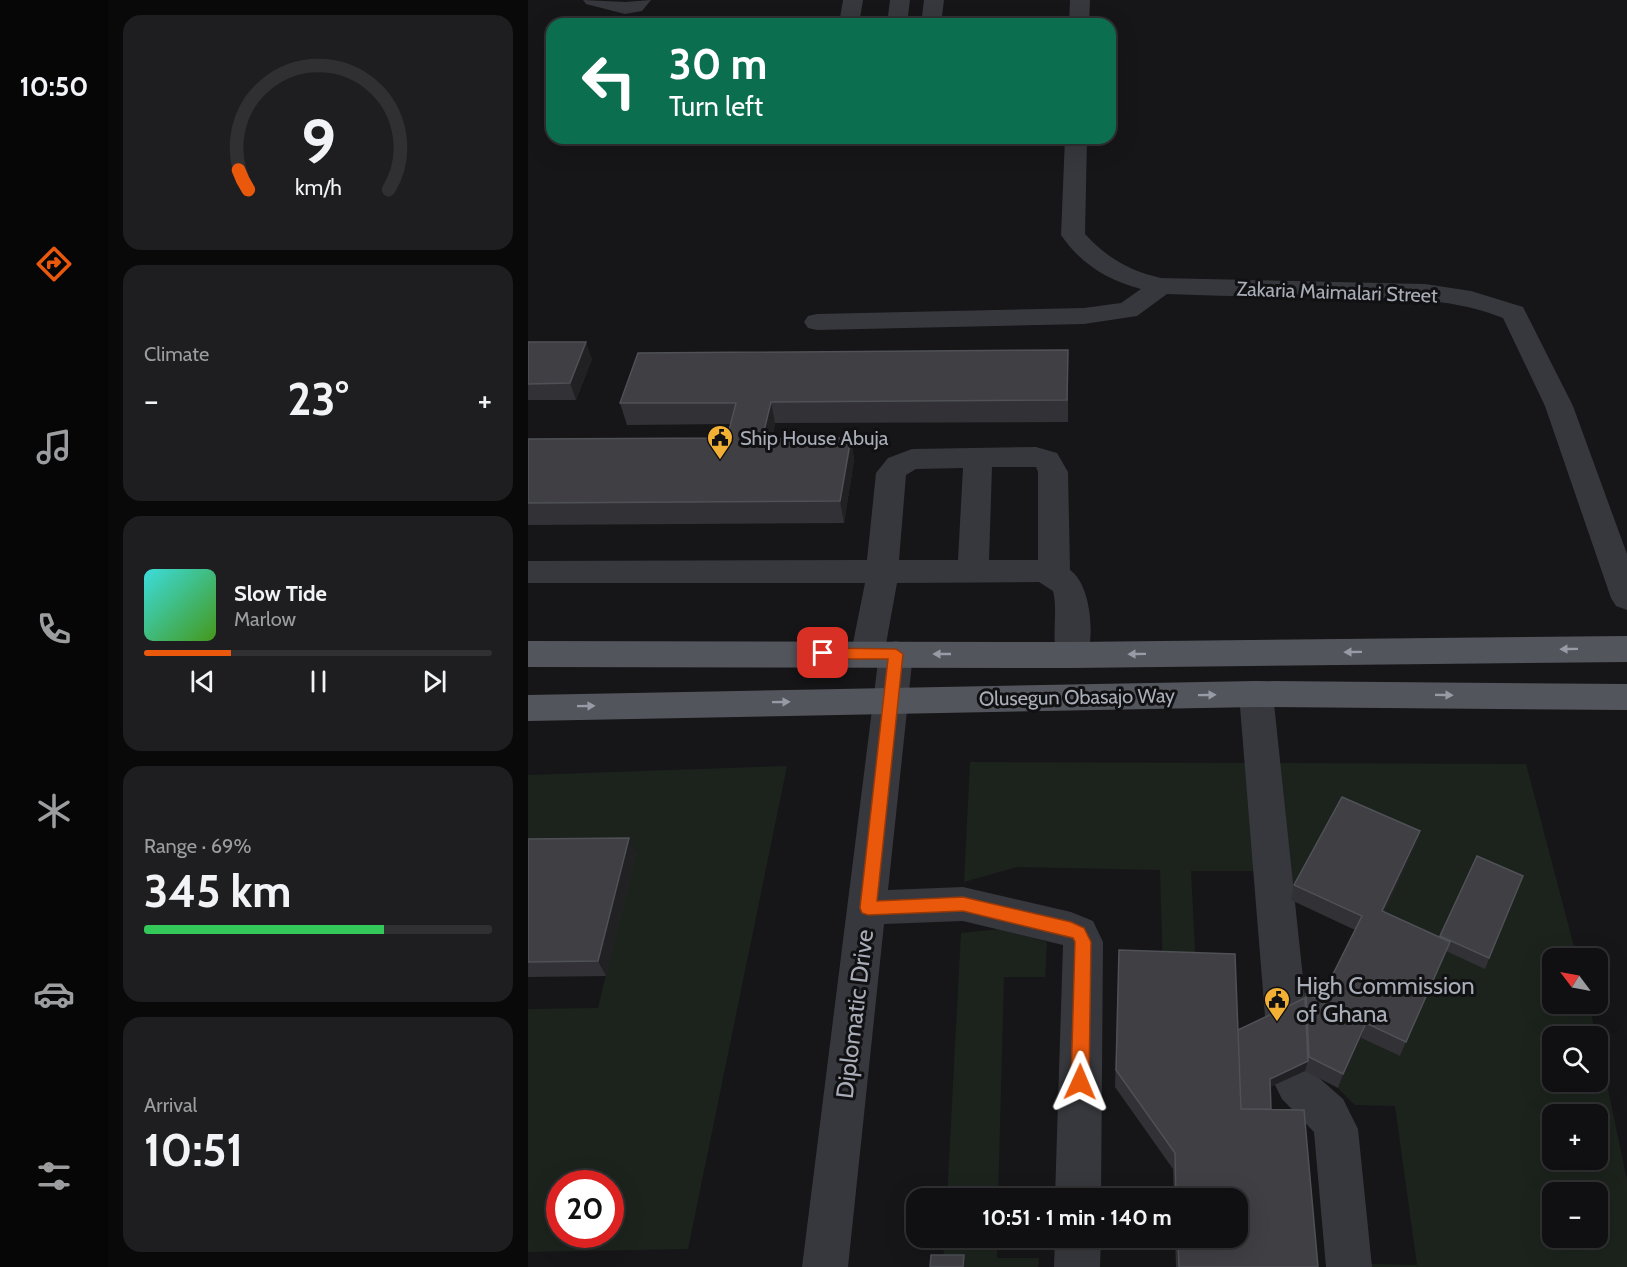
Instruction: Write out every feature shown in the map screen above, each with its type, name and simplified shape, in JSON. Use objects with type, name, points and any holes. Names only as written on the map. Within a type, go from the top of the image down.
[{"type":"main road","points":[[528,654],[1072,655],[1627,649]]},
{"type":"main road","points":[[1396,651],[1400,695]]},
{"type":"main road","name":"Olusegun Obasajo Way","points":[[528,708],[1256,694],[1627,697]]},
{"type":"street","points":[[593,0],[625,8],[635,8],[641,0]]},
{"type":"street","points":[[850,18],[853,0]]},
{"type":"street","points":[[898,18],[900,0]]},
{"type":"street","points":[[932,18],[934,0]]},
{"type":"street","points":[[1079,18],[1080,0]]},
{"type":"street","name":"Zakaria Maimalari Street","points":[[1076,144],[1073,235],[1105,268],[1128,278],[1161,286],[1399,291],[1457,297],[1501,307],[1514,313],[1559,406],[1627,598]]},
{"type":"street","points":[[817,322],[1084,316],[1128,310],[1161,286]]},
{"type":"street","name":"Diplomatic Drive","points":[[825,1267],[868,908],[890,700],[882,654],[879,602],[891,473],[898,465],[912,459],[1036,457],[1047,460],[1053,472],[1054,576]]},
{"type":"street","points":[[973,571],[978,459]]},
{"type":"street","points":[[528,572],[1040,571],[1054,576],[1067,585],[1072,603],[1072,655]]},
{"type":"street","points":[[1256,694],[1286,1016]]},
{"type":"street","points":[[868,908],[963,904],[1071,929],[1079,933],[1083,942],[1078,1188]]},
{"type":"street","points":[[1292,1077],[1301,1092],[1334,1120],[1349,1267]]},
{"type":"street","points":[[1077,1267],[1078,1248]]},
{"type":"shaded area","points":[[970,762],[1246,763],[1254,871],[1191,871],[1196,972],[1163,971],[1160,870],[1017,867],[964,882]]},
{"type":"shaded area","points":[[1278,763],[1526,764],[1574,948],[1542,948],[1542,1014],[1591,1014],[1594,1026],[1542,1026],[1542,1092],[1608,1092],[1608,1090],[1627,1180],[1627,1267],[1372,1267],[1371,1264],[1417,1265],[1395,1106],[1355,1105],[1338,1088],[1361,1038],[1400,1056],[1443,957],[1291,900]]},
{"type":"shaded area","points":[[787,766],[688,1249],[528,1252],[528,1009],[598,1008],[635,854],[528,855],[528,775]]},
{"type":"shaded area","points":[[1000,929],[1047,942],[1045,977],[1004,977],[998,1188],[948,1188],[961,933]]},
{"type":"shaded area","points":[[944,1248],[997,1248],[997,1258],[1039,1258],[1038,1267],[964,1267],[943,1259]]},
{"type":"building","points":[[528,342],[586,342],[570,383],[528,384]]},
{"type":"building","points":[[1068,350],[1067,400],[771,402],[762,439],[851,438],[840,501],[528,503],[528,439],[727,438],[736,403],[620,403],[638,353]]},
{"type":"building","points":[[1342,797],[1420,831],[1382,911],[1450,942],[1406,1042],[1366,1023],[1343,1074],[1309,1057],[1306,994],[1320,1000],[1362,916],[1294,885]]},
{"type":"building","points":[[629,838],[598,961],[528,962],[528,839]]},
{"type":"building","points":[[1477,856],[1523,876],[1489,958],[1440,936]]},
{"type":"building","points":[[1119,950],[1235,954],[1241,1109],[1304,1110],[1318,1267],[1179,1267],[1178,1248],[1248,1248],[1248,1188],[1176,1188],[1175,1153],[1116,1070]]},
{"type":"building","points":[[1305,998],[1308,1061],[1270,1079],[1271,1109],[1241,1109],[1238,1030]]},
{"type":"building","points":[[931,1255],[964,1255],[963,1267],[930,1267]]},
{"type":"place","name":"Ship House Abuja","points":[[720,461]]},
{"type":"place","name":"High Commission of Ghana","points":[[1277,1023]]},
{"type":"route","points":[[823,653],[896,654],[868,908],[963,904],[1071,929],[1079,933],[1083,942],[1080,1082]]}]
